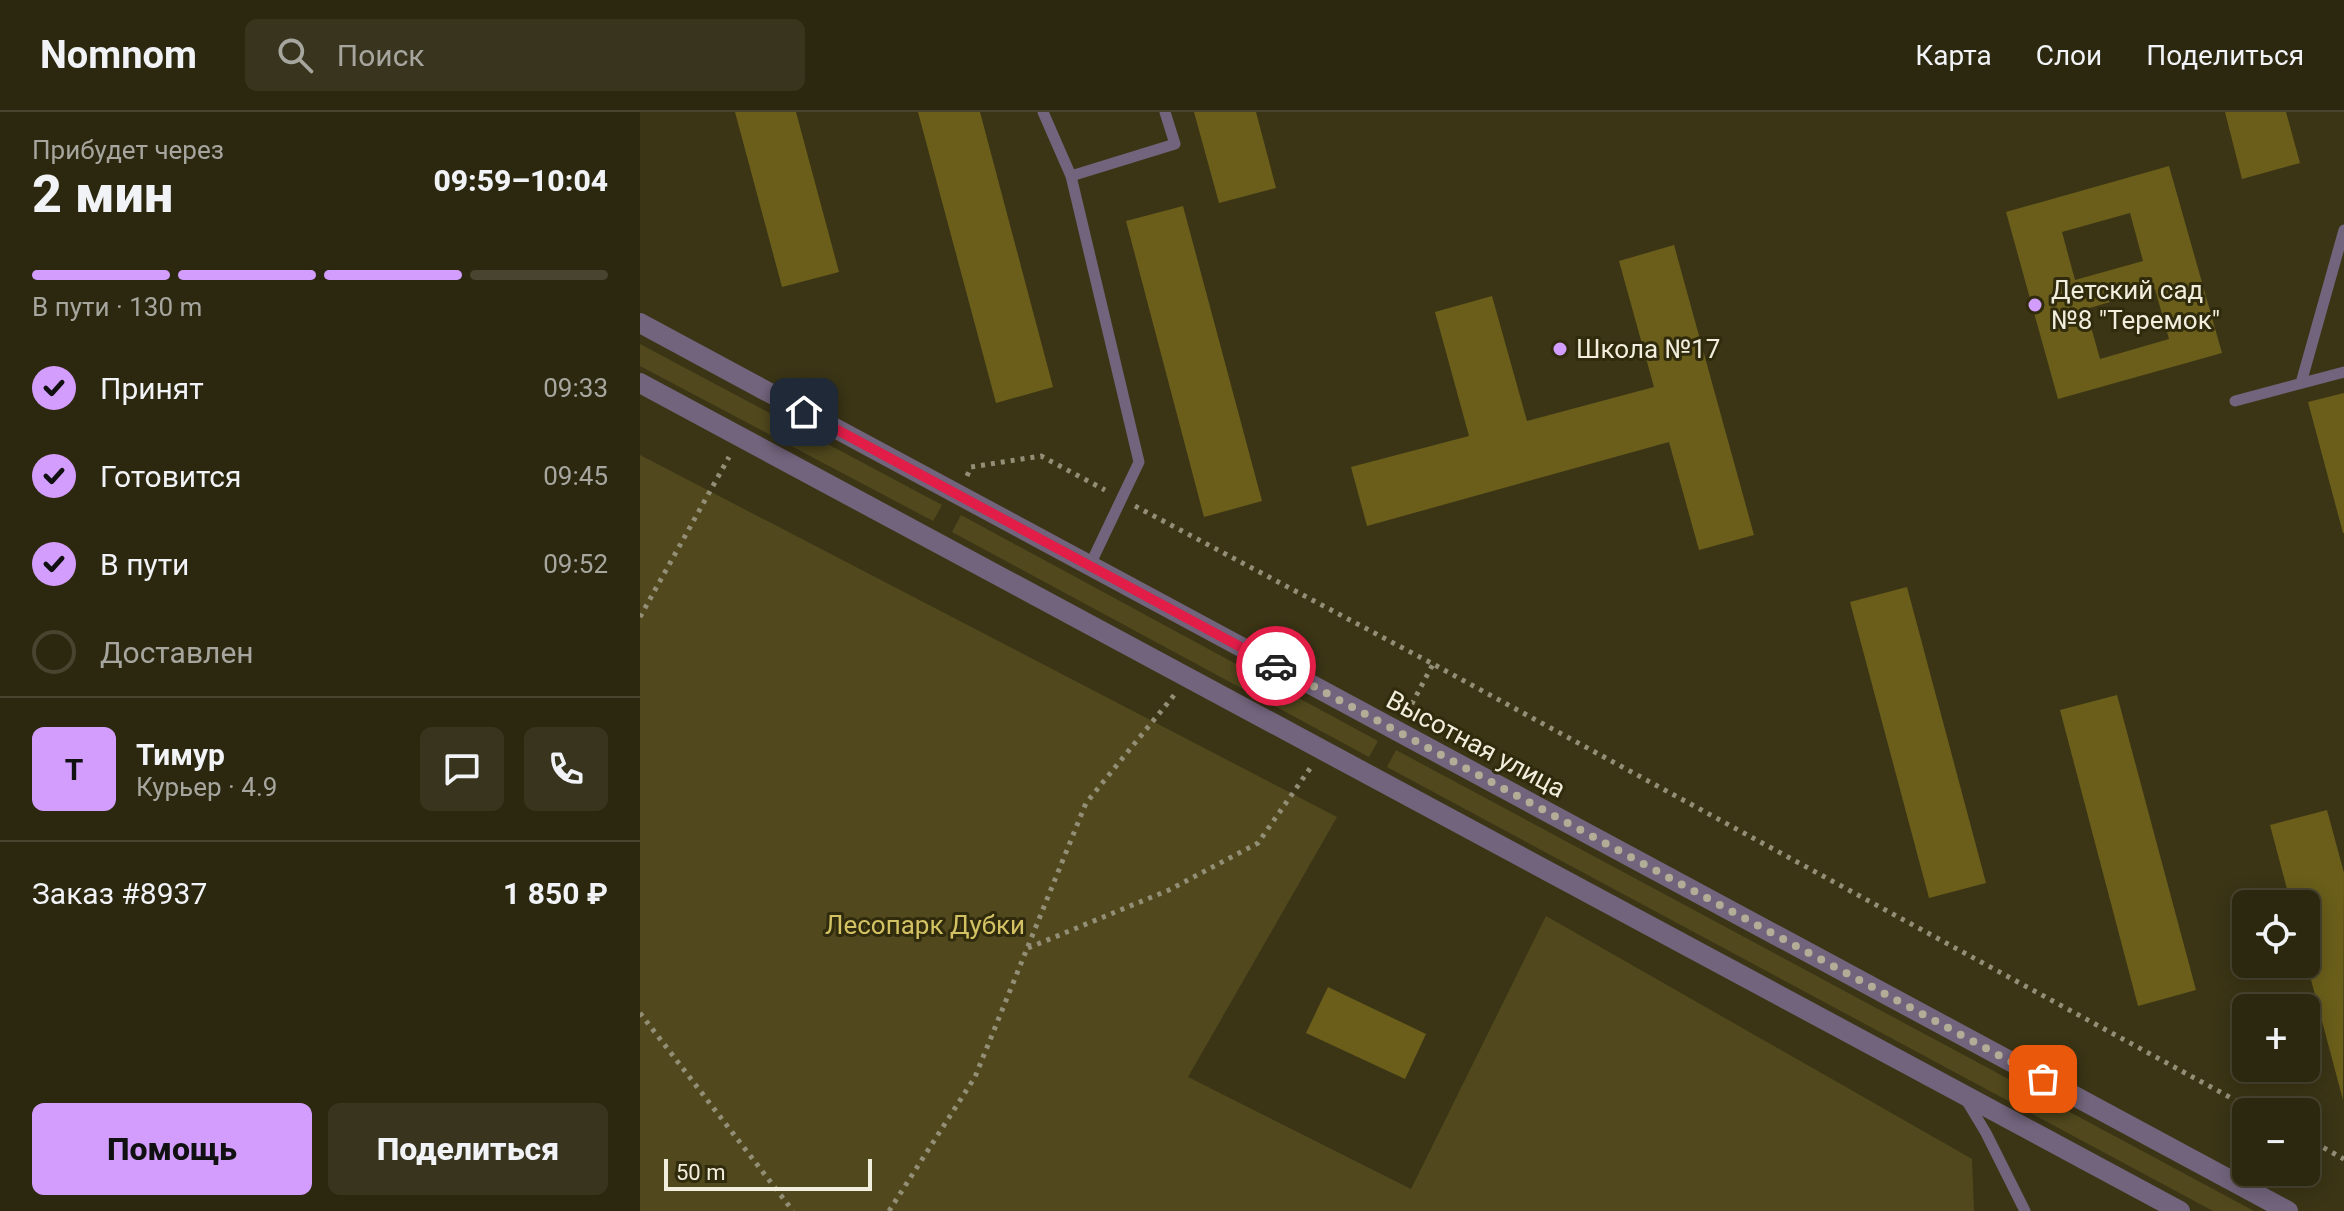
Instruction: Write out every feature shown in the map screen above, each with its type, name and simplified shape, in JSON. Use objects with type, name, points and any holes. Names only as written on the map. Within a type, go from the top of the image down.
[{"type":"street","name":"Высотная улица","points":[[640,323],[2288,1211]]},
{"type":"street","points":[[640,383],[2180,1211]]},
{"type":"lane","points":[[1043,112],[1071,176],[1139,462],[1090,565]]},
{"type":"lane","points":[[1071,176],[1175,144],[1165,112]]},
{"type":"lane","points":[[2301,383],[2344,230]]},
{"type":"lane","points":[[2235,401],[2344,372]]},
{"type":"lane","points":[[1963,1095],[2025,1211]]},
{"type":"path","points":[[640,617],[729,456]]},
{"type":"path","points":[[1041,456],[1433,664],[2232,1098]]},
{"type":"path","points":[[889,1211],[975,1077],[1086,803],[1188,678]]},
{"type":"path","points":[[1027,948],[1169,890],[1258,843],[1311,767]]},
{"type":"path","points":[[640,1013],[793,1211]]},
{"type":"path","points":[[2320,1146],[2344,1159]]},
{"type":"green space","points":[[640,344],[942,505],[933,521],[640,366]]},
{"type":"green space","name":"Лесопарк Дубки","points":[[640,455],[1337,817],[1188,1077],[1411,1189],[1546,916],[1972,1159],[1974,1211],[640,1211]]},
{"type":"green space","points":[[961,515],[1378,741],[1369,757],[952,532]]},
{"type":"green space","points":[[1396,750],[2254,1211],[2213,1211],[1387,767]]},
{"type":"building","points":[[735,112],[796,112],[839,272],[782,287]]},
{"type":"building","points":[[918,112],[980,112],[1053,387],[996,403]]},
{"type":"building","points":[[1194,112],[1256,112],[1276,188],[1219,203]]},
{"type":"building","points":[[2225,112],[2286,112],[2300,163],[2242,179]]},
{"type":"building","points":[[2169,166],[2222,353],[2058,399],[2006,212]],"holes":[[[2130,213],[2143,261],[2075,280],[2062,232]],[[2155,289],[2169,339],[2100,359],[2086,309]]]},
{"type":"building","points":[[1183,206],[1262,501],[1204,517],[1126,221]]},
{"type":"building","points":[[1674,245],[1754,535],[1699,550],[1669,442],[1367,526],[1351,467],[1469,436],[1435,312],[1492,296],[1527,421],[1654,387],[1619,261]]},
{"type":"building","points":[[2344,393],[2344,533],[2343,533],[2308,402]]},
{"type":"building","points":[[1907,587],[1986,883],[1929,898],[1850,602]]},
{"type":"building","points":[[2117,695],[2196,990],[2138,1006],[2060,710]]},
{"type":"building","points":[[2327,810],[2344,873],[2343,1100],[2320,1014],[2320,994],[2315,994],[2311,978],[2320,978],[2320,890],[2287,890],[2270,825]]},
{"type":"building","points":[[1328,987],[1426,1034],[1405,1079],[1306,1033]]},
{"type":"way so far","points":[[1276,666],[2043,1079]]},
{"type":"place","name":"Детский сад №8 \"Теремок\"","points":[[2035,305]]},
{"type":"place","name":"Школа №17","points":[[1560,349]]},
{"type":"route","points":[[804,412],[1276,666]]}]
